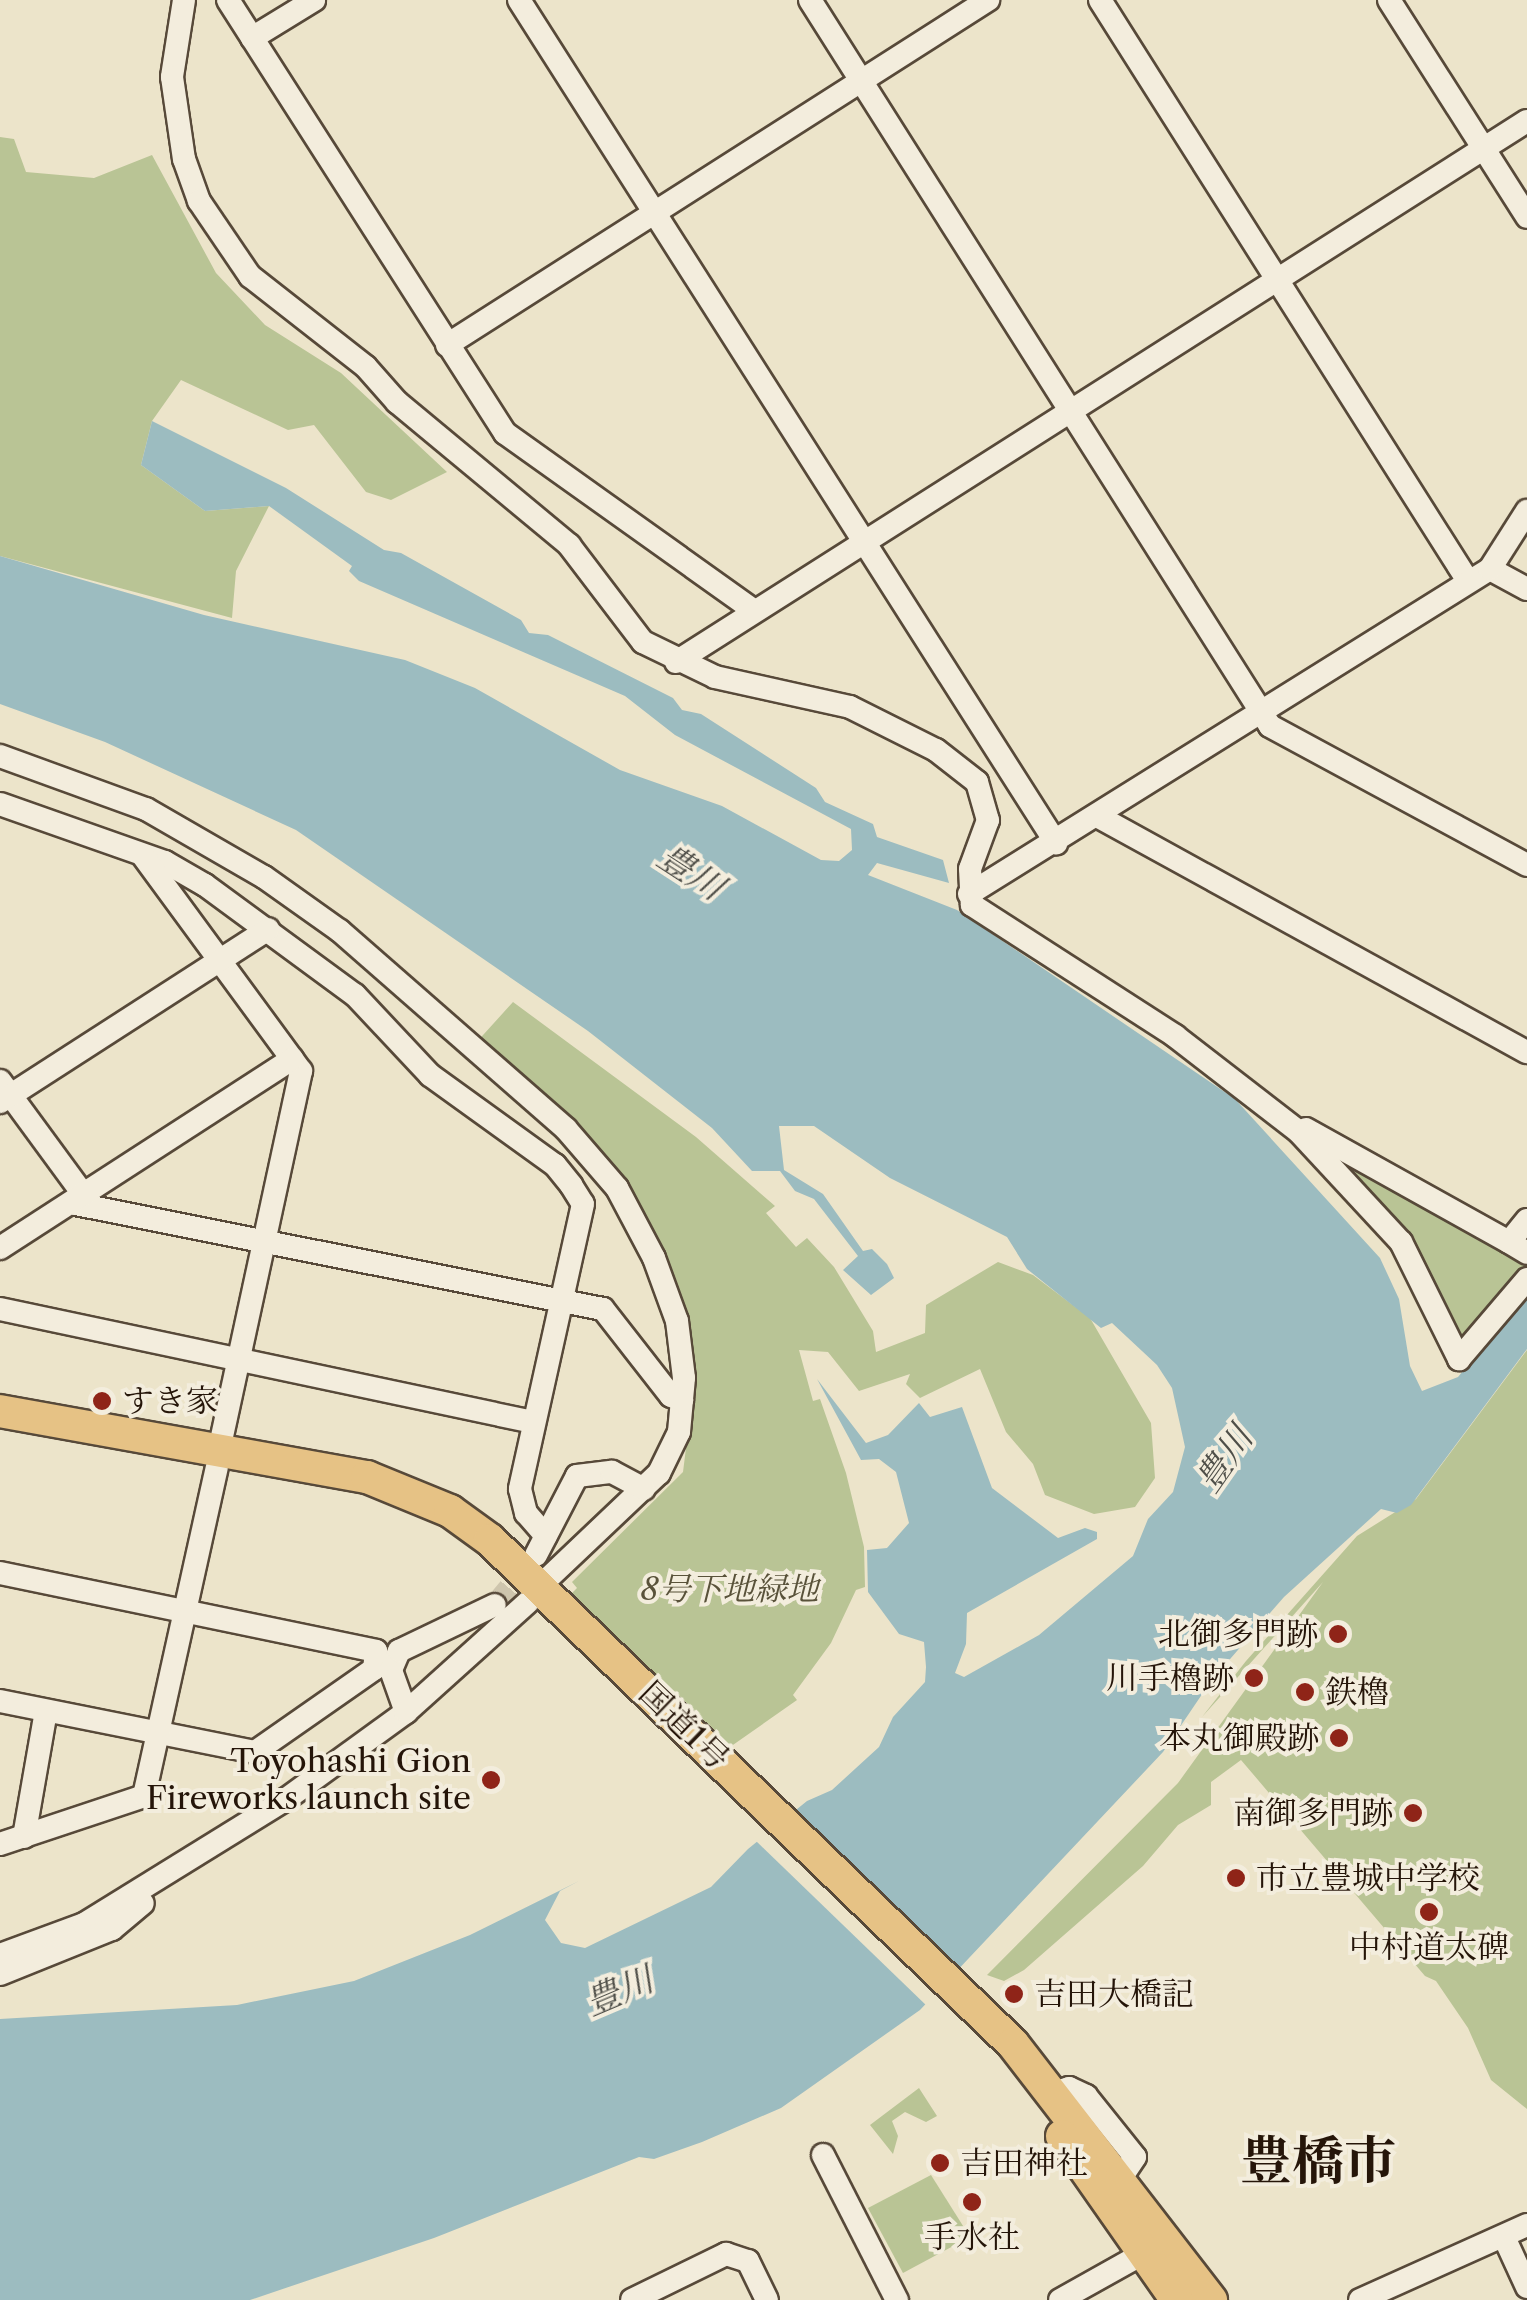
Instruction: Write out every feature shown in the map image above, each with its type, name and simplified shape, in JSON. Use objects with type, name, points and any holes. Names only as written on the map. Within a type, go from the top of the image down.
[{"type":"highway","name":"国道1号","points":[[0,1412],[366,1493],[414,1513],[481,1555],[540,1581],[969,2012],[1054,2092],[1211,2300]]},
{"type":"highway","name":"国道1号","points":[[0,1432],[218,1459]]},
{"type":"highway","name":"国道1号","points":[[969,2012],[1177,2300]]},
{"type":"street","points":[[184,0],[175,38],[176,118],[199,201],[222,240],[250,276],[366,367],[397,402],[568,544],[643,642],[676,662],[715,678],[850,707],[954,763],[988,802],[987,835],[970,869],[972,905],[1175,1036],[1272,1110],[1518,1248],[1527,1220]]},
{"type":"street","points":[[228,0],[505,433],[752,610]]},
{"type":"street","points":[[252,38],[314,0]]},
{"type":"street","points":[[519,0],[1056,843]]},
{"type":"street","points":[[810,0],[1270,726],[1527,865]]},
{"type":"street","points":[[447,345],[988,0]]},
{"type":"street","points":[[1100,0],[1468,582]]},
{"type":"street","points":[[1389,0],[1527,217]]},
{"type":"street","points":[[676,662],[752,610],[1527,121]]},
{"type":"street","points":[[969,894],[1099,817],[1490,569],[1527,511]]},
{"type":"street","points":[[1490,569],[1527,590]]},
{"type":"street","points":[[0,756],[146,809],[264,876],[340,931],[566,1128],[617,1188],[654,1258],[683,1352],[682,1400],[673,1450],[644,1489],[540,1581],[406,1712],[165,1878],[84,1924],[0,1955]]},
{"type":"street","points":[[0,804],[165,862],[268,929],[355,995],[430,1076],[563,1175],[583,1204],[557,1300],[521,1502],[540,1581]]},
{"type":"street","points":[[1099,817],[1527,1052]]},
{"type":"street","points":[[0,1844],[144,1796],[301,1071],[143,856]]},
{"type":"street","points":[[268,929],[3,1093],[81,1201],[264,1243],[557,1300],[614,1317],[671,1396],[682,1400]]},
{"type":"street","points":[[0,1248],[81,1201],[292,1060]]},
{"type":"street","points":[[1272,1110],[1401,1242],[1459,1359],[1527,1280]]},
{"type":"street","points":[[0,1309],[533,1422]]},
{"type":"street","points":[[540,1581],[566,1493],[588,1470],[612,1472],[644,1489]]},
{"type":"street","points":[[0,1572],[376,1651],[374,1669],[255,1752],[0,1701]]},
{"type":"street","points":[[406,1712],[391,1670],[400,1651],[495,1605]]},
{"type":"street","points":[[24,1837],[46,1711]]},
{"type":"street","points":[[0,1974],[112,1928],[165,1878]]},
{"type":"street","points":[[823,2155],[897,2300]]},
{"type":"street","points":[[1360,2300],[1527,2226]]},
{"type":"street","points":[[1504,2236],[1527,2287]]},
{"type":"street","points":[[632,2300],[726,2254],[748,2261],[768,2300]]},
{"type":"street","points":[[1060,2300],[1144,2254]]},
{"type":"green space","points":[[0,137],[14,139],[26,172],[94,178],[152,155],[216,273],[265,325],[341,373],[447,472],[391,500],[366,492],[314,425],[288,430],[181,380],[152,421],[141,465],[205,511],[269,506],[236,571],[232,618],[0,556]]},
{"type":"green space","name":"8号下地緑地","points":[[513,1002],[696,1137],[775,1206],[766,1213],[796,1247],[807,1238],[834,1267],[873,1331],[876,1352],[925,1333],[926,1305],[998,1262],[1033,1275],[1090,1318],[1151,1423],[1155,1478],[1135,1507],[1094,1514],[1045,1495],[1033,1464],[1006,1432],[980,1369],[920,1398],[906,1384],[910,1374],[859,1391],[828,1352],[799,1350],[813,1401],[820,1399],[846,1473],[864,1547],[865,1587],[856,1590],[831,1643],[793,1695],[797,1700],[730,1747],[571,1594],[577,1588],[572,1582],[683,1472],[691,1408],[652,1235],[474,1045]]},
{"type":"green space","points":[[1299,1132],[1527,1255],[1527,1279],[1459,1359],[1401,1242]]},
{"type":"green space","points":[[1527,1350],[1527,2109],[1491,2080],[1468,2028],[1436,1981],[1425,1976],[1241,1760],[1211,1782],[1211,1805],[1178,1825],[1143,1866],[1024,1970],[1004,1981],[987,1975],[1178,1783],[1323,1582],[1202,1717],[1246,1661],[1357,1536],[1416,1499]]},
{"type":"green space","points":[[919,2088],[937,2116],[926,2122],[905,2112],[892,2121],[898,2136],[893,2154],[870,2125]]},
{"type":"green space","points":[[931,2175],[970,2237],[903,2273],[868,2208]]},
{"type":"water","name":"豊川","points":[[152,421],[286,488],[384,550],[401,553],[521,620],[529,633],[548,635],[673,698],[682,710],[701,714],[816,788],[825,802],[873,824],[877,837],[943,860],[949,883],[877,863],[868,875],[957,910],[1235,1099],[1380,1258],[1399,1299],[1410,1366],[1422,1391],[1458,1377],[1527,1294],[1527,1349],[1411,1505],[1397,1513],[1381,1509],[1284,1597],[1211,1681],[1163,1752],[920,2010],[781,2108],[702,2142],[654,2159],[639,2157],[434,2238],[250,2300],[0,2300],[0,2019],[237,2005],[354,1981],[470,1935],[579,1881],[560,1891],[545,1920],[561,1943],[585,1948],[711,1887],[748,1849],[807,1801],[832,1790],[879,1747],[893,1717],[925,1682],[926,1667],[924,1642],[899,1634],[868,1592],[867,1550],[887,1548],[909,1523],[896,1472],[879,1459],[861,1460],[817,1379],[866,1443],[888,1435],[919,1403],[930,1417],[962,1407],[992,1488],[1058,1538],[1085,1528],[1097,1532],[1097,1539],[967,1613],[966,1644],[955,1673],[964,1677],[1039,1635],[1133,1556],[1148,1519],[1173,1492],[1185,1447],[1172,1388],[1157,1365],[1112,1323],[1101,1328],[1027,1269],[1007,1237],[890,1178],[814,1126],[779,1126],[784,1170],[823,1194],[863,1251],[872,1249],[887,1264],[894,1278],[871,1295],[843,1270],[858,1256],[814,1199],[795,1191],[780,1171],[752,1171],[712,1128],[588,1031],[296,830],[105,742],[0,704],[0,556],[204,615],[405,660],[475,688],[620,770],[722,806],[821,860],[839,861],[852,850],[851,829],[675,735],[625,696],[359,581],[349,571],[352,566],[269,506],[205,511],[141,465]]},
{"type":"pier","points":[[791,1807],[962,1973],[929,2008],[753,1838]]},
{"type":"tunnel","points":[[495,1605],[531,1562]]},
{"type":"place","name":"すき家","points":[[102,1401]]},
{"type":"place","name":"北御多門跡","points":[[1338,1634]]},
{"type":"place","name":"川手櫓跡","points":[[1254,1678]]},
{"type":"place","name":"鉄櫓","points":[[1305,1692]]},
{"type":"place","name":"本丸御殿跡","points":[[1339,1738]]},
{"type":"place","name":"Toyohashi Gion Fireworks launch site","points":[[491,1780]]},
{"type":"place","name":"南御多門跡","points":[[1413,1813]]},
{"type":"place","name":"市立豊城中学校","points":[[1236,1878]]},
{"type":"place","name":"中村道太碑","points":[[1429,1912]]},
{"type":"place","name":"吉田大橋記","points":[[1014,1994]]},
{"type":"place","name":"吉田神社","points":[[940,2163]]},
{"type":"place","name":"手水社","points":[[972,2202]]},
{"type":"district","name":"豊橋市","points":[[1318,2162]]}]
